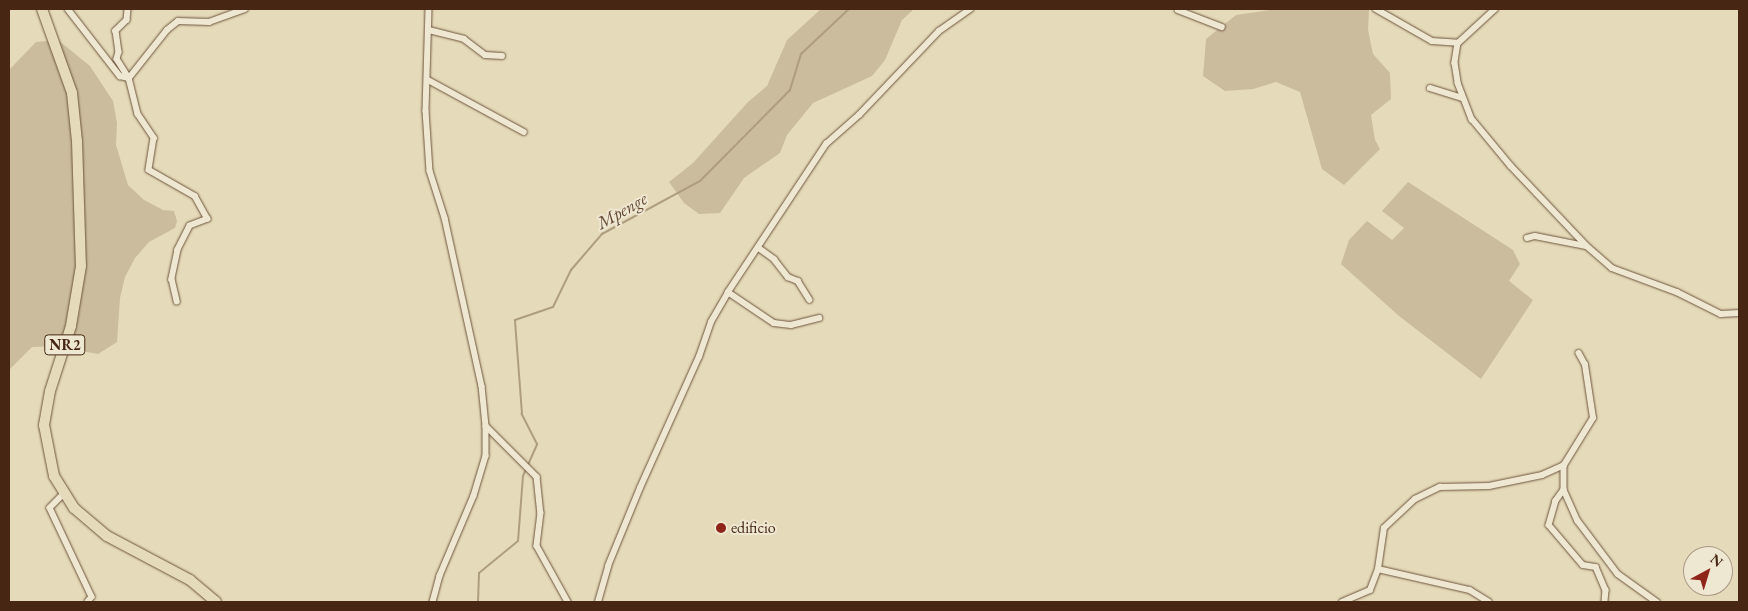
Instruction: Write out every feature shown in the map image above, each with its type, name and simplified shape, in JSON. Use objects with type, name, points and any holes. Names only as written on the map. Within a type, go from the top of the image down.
[{"type":"highway","name":"NR2","points":[[42,9],[72,93],[77,141],[81,266],[71,326],[50,391],[44,425],[54,476],[74,508],[107,536],[190,580],[216,602]]},
{"type":"street","points":[[68,9],[120,76],[129,78]]},
{"type":"street","points":[[128,9],[126,20],[116,32],[119,52],[117,59],[129,78],[138,114],[154,138],[149,170],[195,196],[208,219],[190,226],[178,250],[172,279],[176,301]]},
{"type":"street","points":[[129,78],[167,30],[178,21],[209,22],[245,9]]},
{"type":"street","points":[[429,9],[430,171],[445,218],[480,377],[486,426],[486,456],[474,496],[440,576],[434,602]]},
{"type":"street","points":[[598,602],[608,566],[640,488],[699,357],[711,322],[728,292],[759,248],[826,144],[859,115],[939,31],[970,9]]},
{"type":"street","points":[[1169,9],[1180,9],[1222,27]]},
{"type":"street","points":[[1376,9],[1432,41],[1458,43]]},
{"type":"street","points":[[1495,9],[1458,43],[1455,63],[1463,98],[1485,136],[1587,246],[1612,268],[1677,292],[1721,314],[1739,313]]},
{"type":"street","points":[[429,30],[464,40],[485,55],[502,56]]},
{"type":"street","points":[[428,80],[524,132]]},
{"type":"street","points":[[1430,88],[1463,98]]},
{"type":"street","points":[[1527,238],[1587,246]]},
{"type":"street","points":[[759,248],[780,264],[788,278],[798,281],[810,300]]},
{"type":"street","points":[[728,292],[774,323],[791,325],[819,318]]},
{"type":"street","points":[[1579,354],[1585,365],[1593,418],[1564,465],[1564,490],[1578,521],[1618,574],[1657,602]]},
{"type":"street","points":[[486,426],[537,478],[541,513],[537,546],[568,602]]},
{"type":"street","points":[[1342,602],[1370,590],[1378,569],[1384,528],[1415,499],[1440,487],[1489,486],[1542,475],[1564,465]]},
{"type":"street","points":[[1564,490],[1556,501],[1549,525],[1583,565],[1596,567],[1606,590],[1605,602]]},
{"type":"street","points":[[64,493],[50,508],[92,597],[88,602]]},
{"type":"street","points":[[1378,569],[1470,590],[1489,602]]},
{"type":"shaded area","points":[[821,9],[914,9],[902,20],[885,60],[872,76],[813,103],[787,135],[780,153],[744,178],[720,213],[699,214],[684,203],[669,182],[693,163],[748,102],[767,86],[787,40]]},
{"type":"shaded area","points":[[1278,9],[1369,9],[1368,30],[1373,54],[1390,73],[1391,99],[1371,115],[1375,140],[1380,149],[1344,185],[1322,169],[1300,92],[1276,82],[1253,89],[1225,91],[1203,76],[1206,39],[1236,15]]},
{"type":"shaded area","points":[[58,40],[90,66],[113,101],[117,123],[116,145],[128,185],[144,200],[163,210],[174,211],[177,221],[175,228],[149,242],[135,258],[125,277],[120,298],[117,342],[98,354],[55,346],[32,347],[9,370],[9,70],[36,42]]},
{"type":"shaded area","points":[[1408,182],[1513,250],[1520,264],[1509,281],[1533,300],[1481,379],[1399,316],[1341,264],[1349,240],[1367,221],[1392,240],[1404,228],[1382,211]]},
{"type":"waterway","name":"Mpenge","points":[[478,602],[479,573],[518,541],[523,476],[537,444],[522,414],[515,320],[553,307],[571,270],[602,234],[700,181],[790,90],[801,54],[849,9]]},
{"type":"place","name":"edificio","points":[[721,528]]}]
